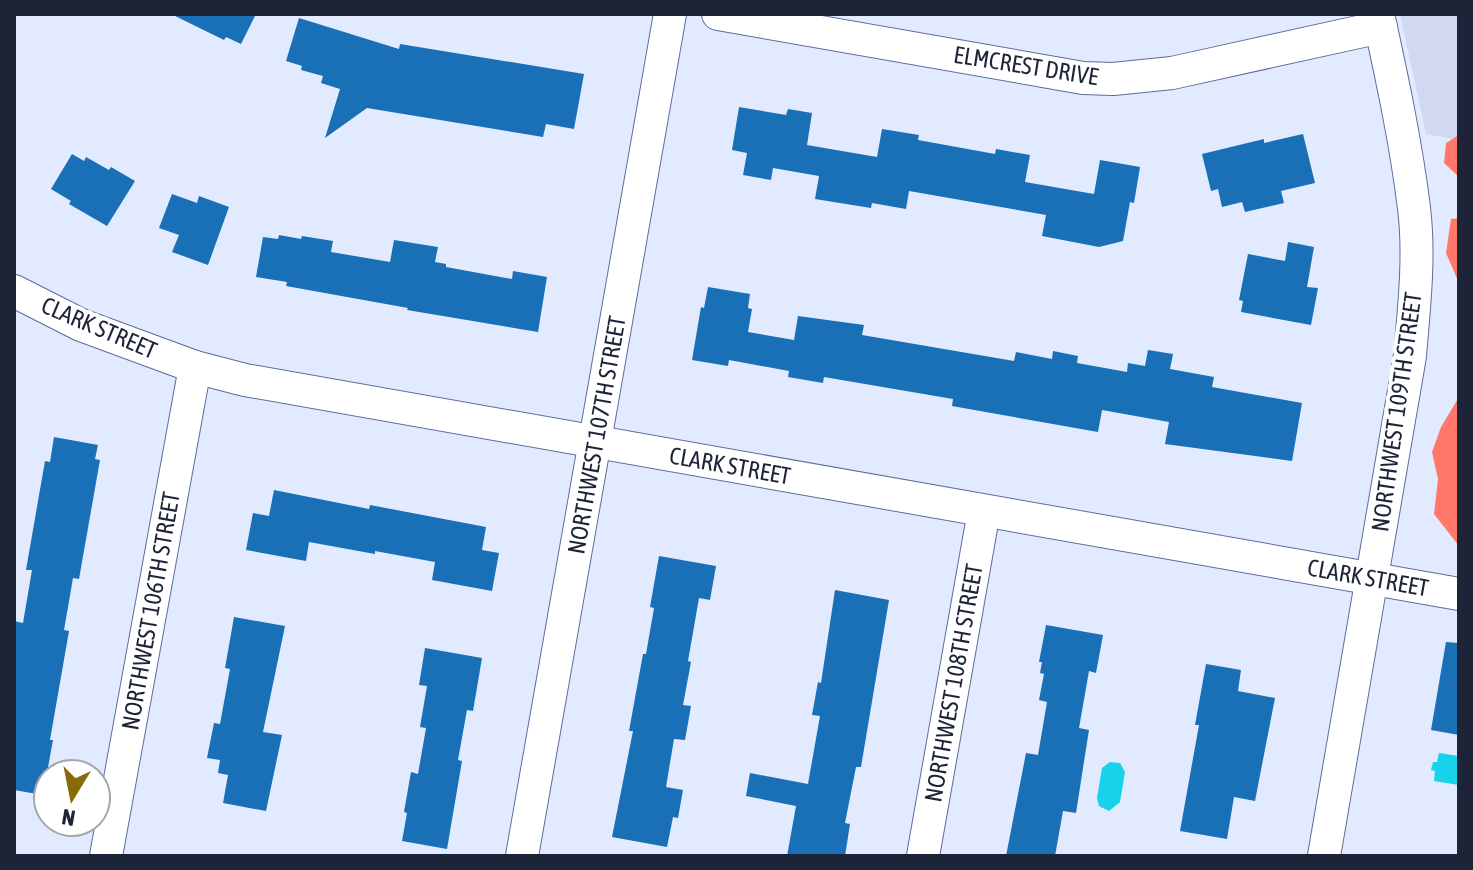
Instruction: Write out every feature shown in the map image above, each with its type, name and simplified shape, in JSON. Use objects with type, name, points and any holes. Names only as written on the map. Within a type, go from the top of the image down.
[{"type":"street","name":"NORTHWEST 107TH STREET","points":[[522,856],[670,14]]},
{"type":"street","name":"ELMCREST DRIVE","points":[[718,14],[1083,78],[1113,79],[1172,73],[1379,21]]},
{"type":"street","name":"NORTHWEST 109TH STREET","points":[[1324,856],[1410,356],[1416,283],[1415,211],[1395,90],[1379,21]]},
{"type":"street","name":"CLARK STREET","points":[[14,291],[81,325],[195,367],[245,380],[1459,594]]},
{"type":"street","name":"NORTHWEST 106TH STREET","points":[[106,856],[195,367]]},
{"type":"street","name":"NORTHWEST 108TH STREET","points":[[923,856],[984,511]]},
{"type":"shaded area","points":[[1400,14],[1459,14],[1459,140],[1426,134]]},
{"type":"shaded area","points":[[1459,135],[1459,177],[1444,163],[1446,143]]},
{"type":"shaded area","points":[[1459,218],[1459,283],[1446,253],[1451,219]]},
{"type":"shaded area","points":[[1459,397],[1459,546],[1434,514],[1438,479],[1432,452],[1441,427]]},
{"type":"water","points":[[1439,753],[1459,756],[1459,785],[1434,781],[1435,771],[1431,770]]},
{"type":"water","points":[[1110,762],[1120,763],[1125,772],[1120,802],[1109,811],[1099,806],[1097,798],[1102,768]]},
{"type":"building","points":[[171,14],[256,14],[241,44],[226,37],[224,40]]},
{"type":"building","points":[[299,18],[399,49],[400,44],[584,74],[574,129],[546,124],[543,137],[367,108],[325,138],[340,89],[321,83],[323,76],[301,70],[302,66],[286,61]]},
{"type":"building","points":[[739,107],[786,115],[788,109],[812,113],[807,145],[877,157],[882,129],[919,135],[918,140],[995,154],[996,149],[1030,155],[1025,182],[1094,194],[1100,160],[1140,167],[1123,241],[1099,247],[1042,236],[1046,215],[909,191],[906,209],[872,203],[871,208],[815,199],[819,176],[773,168],[771,180],[743,175],[747,153],[732,150]]},
{"type":"building","points":[[1303,134],[1315,183],[1281,191],[1284,203],[1245,212],[1242,202],[1222,207],[1218,189],[1211,191],[1202,154],[1264,139],[1264,143]]},
{"type":"building","points":[[72,154],[84,161],[86,157],[109,170],[111,167],[135,181],[107,226],[69,204],[71,201],[51,189]]},
{"type":"building","points":[[172,194],[197,203],[199,196],[229,207],[208,265],[172,252],[179,235],[159,228]]},
{"type":"building","points":[[279,235],[333,241],[331,252],[390,262],[394,240],[438,247],[435,262],[446,264],[446,267],[512,279],[513,271],[547,277],[538,332],[407,310],[256,277],[263,237],[278,239]]},
{"type":"building","points":[[1288,242],[1314,247],[1307,287],[1318,288],[1311,325],[1241,312],[1243,301],[1239,300],[1248,254],[1285,261]]},
{"type":"building","points":[[708,287],[750,294],[748,308],[752,309],[748,332],[794,340],[798,316],[864,325],[862,335],[1014,361],[1016,352],[1052,359],[1053,351],[1078,356],[1077,363],[1127,372],[1128,363],[1145,366],[1148,350],[1173,354],[1170,369],[1214,377],[1212,387],[1302,403],[1292,461],[1165,444],[1169,422],[1102,410],[1098,432],[952,406],[953,399],[824,377],[823,383],[788,377],[789,371],[729,360],[728,366],[692,360],[701,307],[704,308]]},
{"type":"building","points":[[54,437],[98,445],[95,459],[100,460],[79,579],[73,578],[64,630],[69,631],[50,740],[53,740],[50,758],[32,758],[32,793],[14,790],[14,621],[23,623],[32,570],[26,570],[45,461],[50,462]]},
{"type":"building","points":[[274,490],[486,527],[482,550],[499,553],[492,591],[432,580],[435,562],[375,551],[375,554],[309,542],[306,561],[246,550],[253,513],[269,516]]},
{"type":"building","points":[[659,556],[716,566],[710,600],[699,598],[683,705],[691,706],[685,740],[674,739],[666,787],[683,790],[678,818],[673,817],[667,847],[612,837],[633,731],[629,731],[643,654],[646,654],[654,608],[650,607]]},
{"type":"building","points":[[835,590],[889,600],[861,767],[856,767],[845,823],[850,824],[845,856],[787,856],[796,806],[746,796],[750,773],[808,784],[820,716],[812,715],[818,682],[821,683]]},
{"type":"building","points":[[234,617],[285,626],[263,732],[282,735],[266,811],[223,803],[228,775],[218,773],[220,760],[207,758],[214,723],[220,724],[230,669],[225,668]]},
{"type":"building","points":[[1046,625],[1103,635],[1096,673],[1089,671],[1079,728],[1089,730],[1076,813],[1063,811],[1055,856],[1006,856],[1026,753],[1038,755],[1047,702],[1039,700],[1044,674],[1040,673],[1042,662],[1039,662]]},
{"type":"building","points":[[1446,642],[1459,643],[1459,735],[1431,730]]},
{"type":"building","points":[[425,648],[482,658],[473,711],[467,710],[447,849],[402,841],[411,772],[418,774],[426,728],[420,727],[427,686],[419,685]]},
{"type":"building","points":[[1206,664],[1241,670],[1238,691],[1275,698],[1255,801],[1234,797],[1227,839],[1180,831],[1199,725],[1195,725]]}]
